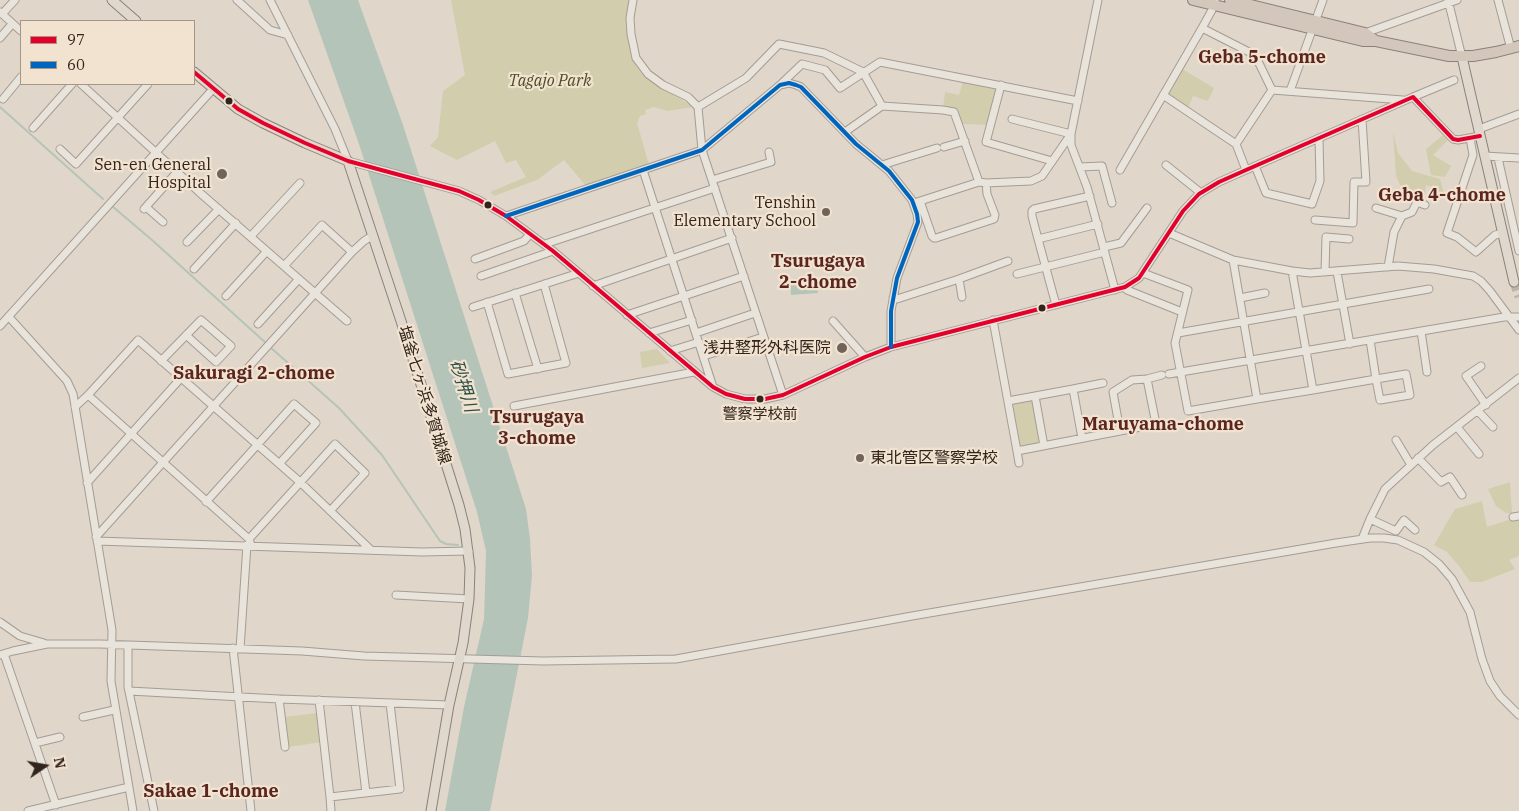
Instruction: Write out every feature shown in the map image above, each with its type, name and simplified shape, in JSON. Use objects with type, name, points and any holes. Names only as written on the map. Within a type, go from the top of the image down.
[{"type":"highway","points":[[1193,0],[1315,25],[1418,51],[1462,57],[1515,47]]},
{"type":"highway","points":[[1230,0],[1315,25]]},
{"type":"main road","points":[[112,0],[135,20]]},
{"type":"main road","points":[[1462,57],[1514,282]]},
{"type":"main road","points":[[195,73],[238,109],[263,124],[348,161]]},
{"type":"main road","name":"塩釜七ヶ浜多賀城線","points":[[348,161],[459,505],[469,551],[470,585],[464,658],[449,705],[430,811]]},
{"type":"street","points":[[15,0],[1,13],[20,31]]},
{"type":"street","points":[[237,0],[270,30],[288,35]]},
{"type":"street","points":[[270,0],[348,161],[471,196],[506,216],[553,251],[714,388],[726,394],[745,399],[765,399],[782,394],[865,356],[891,347],[1124,287],[1139,278],[1183,211],[1201,193],[1219,182],[1454,80]]},
{"type":"street","points":[[634,0],[630,18],[631,34],[632,46],[639,63],[648,74],[663,85],[688,97],[698,107],[702,150],[782,394]]},
{"type":"street","points":[[1098,0],[1071,134],[1071,145],[1090,196],[1115,290]]},
{"type":"street","points":[[1290,91],[1323,0]]},
{"type":"street","points":[[1364,37],[1457,0]]},
{"type":"street","points":[[1498,0],[1515,47]]},
{"type":"street","points":[[1449,2],[1462,57]]},
{"type":"street","points":[[1120,170],[1215,3]]},
{"type":"street","points":[[0,38],[12,24]]},
{"type":"street","points":[[1202,28],[1255,56],[1272,90]]},
{"type":"street","points":[[698,107],[746,78],[778,44],[824,52],[863,72],[882,106]]},
{"type":"street","points":[[506,216],[702,150],[780,85],[802,64],[825,70],[840,88],[880,62],[1078,101]]},
{"type":"street","points":[[2,99],[20,78]]},
{"type":"street","points":[[780,85],[789,83],[801,87],[845,132],[873,160],[882,165],[917,202],[934,238],[994,219],[995,215],[954,112],[882,106],[845,132]]},
{"type":"street","points":[[34,128],[71,85]]},
{"type":"street","points":[[82,85],[298,280],[347,321]]},
{"type":"street","points":[[60,149],[76,164],[147,85]]},
{"type":"street","points":[[1001,85],[986,142],[1052,161]]},
{"type":"street","points":[[0,326],[213,89]]},
{"type":"street","points":[[1272,90],[1406,100]]},
{"type":"street","points":[[1236,144],[1272,90]]},
{"type":"street","points":[[1163,95],[1236,144],[1246,170]]},
{"type":"street","points":[[1413,97],[1453,139],[1458,140],[1470,138],[1519,114]]},
{"type":"street","points":[[1012,119],[1071,134]]},
{"type":"street","points":[[1315,220],[1353,224],[1354,182],[1366,182],[1362,120]]},
{"type":"street","points":[[917,202],[983,183],[1031,181],[1042,176],[1071,134]]},
{"type":"street","points":[[1255,166],[1266,193],[1312,204],[1320,181],[1319,138]]},
{"type":"street","points":[[1470,138],[1473,155],[1447,233],[1457,237],[1476,252],[1495,235],[1503,233]]},
{"type":"street","points":[[882,165],[965,141]]},
{"type":"street","points":[[712,180],[771,162],[768,152]]},
{"type":"street","points":[[1485,156],[1519,158]]},
{"type":"street","points":[[1498,158],[1519,251]]},
{"type":"street","points":[[1166,165],[1201,193]]},
{"type":"street","points":[[1080,166],[1102,166],[1112,203]]},
{"type":"street","points":[[643,170],[714,388]]},
{"type":"street","points":[[163,222],[145,208],[177,172]]},
{"type":"street","points":[[251,236],[300,183]]},
{"type":"street","points":[[544,244],[715,188]]},
{"type":"street","points":[[1056,305],[1032,211],[1090,196]]},
{"type":"street","points":[[891,347],[893,298],[897,278],[918,222],[917,202]]},
{"type":"street","points":[[1376,208],[1402,216],[1412,212],[1417,202],[1425,205]]},
{"type":"street","points":[[187,242],[219,208]]},
{"type":"street","points":[[1017,274],[1105,250],[1121,243],[1147,208]]},
{"type":"street","points":[[1388,267],[1394,232],[1402,216]]},
{"type":"street","points":[[194,269],[236,223]]},
{"type":"street","points":[[1038,239],[1098,224]]},
{"type":"street","points":[[284,266],[322,225],[352,252]]},
{"type":"street","points":[[1169,233],[1234,260],[1292,271],[1310,273],[1337,272],[1388,267],[1434,270],[1473,276],[1481,281],[1490,291],[1519,330]]},
{"type":"street","points":[[475,259],[524,241],[530,234]]},
{"type":"street","points":[[97,539],[352,252],[372,236]]},
{"type":"street","points":[[1325,272],[1322,237],[1348,239]]},
{"type":"street","points":[[594,286],[732,238]]},
{"type":"street","points":[[226,296],[267,251]]},
{"type":"street","points":[[481,276],[553,251]]},
{"type":"street","points":[[1234,260],[1257,399]]},
{"type":"street","points":[[893,298],[897,299],[1008,262]]},
{"type":"street","points":[[1292,271],[1313,390]]},
{"type":"street","points":[[1337,272],[1350,344]]},
{"type":"street","points":[[473,307],[579,273]]},
{"type":"street","points":[[1143,273],[1188,290],[1176,343],[1188,411],[1257,399],[1313,390],[1376,379],[1406,374],[1410,395],[1380,400],[1376,379],[1370,340]]},
{"type":"street","points":[[627,315],[744,276]]},
{"type":"street","points":[[960,279],[962,296]]},
{"type":"street","points":[[258,324],[298,280]]},
{"type":"street","points":[[487,302],[508,374],[566,363],[544,284]]},
{"type":"street","points":[[1124,287],[1126,290],[1182,312]]},
{"type":"street","points":[[1178,333],[1429,289]]},
{"type":"street","points":[[1240,298],[1265,292]]},
{"type":"street","points":[[515,293],[538,369]]},
{"type":"street","points":[[696,333],[755,313]]},
{"type":"street","points":[[9,317],[67,380],[73,394],[112,630],[111,681],[114,710],[133,811]]},
{"type":"street","points":[[1120,431],[1113,392],[1132,380],[1147,379],[1166,374],[1421,331],[1519,317]]},
{"type":"street","points":[[161,361],[186,335],[201,320],[231,346],[216,362],[186,335]]},
{"type":"street","points":[[649,333],[692,320]]},
{"type":"street","points":[[992,320],[1019,463]]},
{"type":"street","points":[[833,321],[865,356]]},
{"type":"street","points":[[1421,331],[1427,372]]},
{"type":"street","points":[[704,356],[763,337]]},
{"type":"street","points":[[75,407],[138,340],[300,482],[370,549]]},
{"type":"street","points":[[670,351],[699,342]]},
{"type":"street","points":[[1482,366],[1466,376],[1486,405]]},
{"type":"street","points":[[514,406],[694,372]]},
{"type":"street","points":[[87,483],[181,378]]},
{"type":"street","points":[[1362,539],[1385,489],[1418,458],[1519,378]]},
{"type":"street","points":[[1017,451],[1156,424],[1147,379]]},
{"type":"street","points":[[1008,401],[1103,383]]},
{"type":"street","points":[[1072,389],[1082,438]]},
{"type":"street","points":[[88,395],[249,543]]},
{"type":"street","points":[[1036,396],[1044,446]]},
{"type":"street","points":[[206,502],[294,404],[316,423],[279,464]]},
{"type":"street","points":[[1478,410],[1493,427]]},
{"type":"street","points":[[1457,427],[1479,454]]},
{"type":"street","points":[[1396,440],[1410,465]]},
{"type":"street","points":[[251,811],[237,696],[236,649],[249,543],[300,482],[335,444],[365,473],[330,510]]},
{"type":"street","points":[[1418,458],[1442,482],[1450,477],[1462,495]]},
{"type":"street","points":[[1370,519],[1396,531],[1404,520],[1414,530]]},
{"type":"street","points":[[56,805],[2,655],[13,651],[47,644],[128,645],[302,651],[364,656],[526,660],[676,659],[912,616],[1362,539],[1384,538],[1398,540],[1412,545],[1439,564],[1452,579],[1470,612],[1482,659],[1490,681],[1500,696],[1519,715]]},
{"type":"street","points":[[97,539],[469,551]]},
{"type":"street","points":[[396,595],[469,599]]},
{"type":"street","points":[[0,622],[20,636],[47,644]]},
{"type":"street","points":[[13,651],[17,646],[20,636]]},
{"type":"street","points":[[128,645],[129,691],[154,811]]},
{"type":"street","points":[[129,691],[449,705]]},
{"type":"street","points":[[279,699],[285,747]]},
{"type":"street","points":[[319,700],[332,811]]},
{"type":"street","points":[[355,702],[366,793]]},
{"type":"street","points":[[330,797],[400,789],[390,703]]},
{"type":"street","points":[[83,717],[114,710]]},
{"type":"street","points":[[35,744],[60,737]]},
{"type":"street","points":[[28,811],[44,809],[129,787]]},
{"type":"green space","name":"Tagajo Park","points":[[451,0],[631,0],[627,27],[632,58],[636,66],[642,74],[653,82],[693,107],[667,111],[654,107],[645,110],[646,114],[640,116],[637,123],[649,165],[586,186],[564,160],[537,180],[494,196],[490,192],[526,177],[516,160],[506,163],[495,141],[457,160],[430,146],[438,137],[443,91],[465,75]]},
{"type":"green space","points":[[1179,67],[1214,88],[1208,101],[1193,96],[1187,111],[1163,95]]},
{"type":"green space","points":[[963,81],[997,89],[988,125],[962,124],[960,119],[943,108],[945,92],[959,95]]},
{"type":"green space","points":[[1393,132],[1398,153],[1412,171],[1440,179],[1444,193],[1439,194],[1438,189],[1426,185],[1424,198],[1416,197],[1400,185],[1396,176]]},
{"type":"green space","points":[[1443,135],[1448,140],[1433,155],[1451,166],[1445,177],[1431,175],[1426,149]]},
{"type":"green space","points":[[657,349],[670,363],[642,368],[640,352]]},
{"type":"green space","points":[[1030,401],[1033,403],[1040,439],[1037,443],[1021,446],[1018,443],[1011,407],[1013,404]]},
{"type":"green space","points":[[1510,482],[1512,513],[1506,513],[1496,506],[1488,489]]},
{"type":"green space","points":[[1482,501],[1487,527],[1508,520],[1519,521],[1519,556],[1509,560],[1515,569],[1482,582],[1470,582],[1447,552],[1434,545],[1455,509]]},
{"type":"green space","points":[[317,713],[321,742],[289,747],[285,717]]},
{"type":"water","name":"砂押川","points":[[308,0],[358,0],[402,122],[526,509],[532,575],[528,618],[490,811],[445,811],[464,707],[484,619],[486,551],[477,512],[359,144]]},
{"type":"water","points":[[816,277],[818,293],[791,295],[790,279]]},
{"type":"waterway","points":[[0,107],[103,199]]},
{"type":"waterway","points":[[112,206],[267,344]]},
{"type":"waterway","points":[[270,347],[339,408],[382,455],[440,541],[446,544],[458,545]]},
{"type":"tunnel","points":[[1514,282],[1519,297]]},
{"type":"transit line","name":"97","points":[[195,73],[238,109],[305,143],[348,161],[459,191],[506,216],[553,251],[713,387],[726,394],[745,399],[765,399],[783,395],[891,347],[1125,287],[1139,278],[1183,211],[1199,194],[1219,182],[1413,97],[1453,139],[1458,140],[1480,136]]},
{"type":"transit line","name":"60","points":[[506,216],[702,150],[780,85],[789,83],[796,85],[801,87],[856,144],[889,171],[912,200],[918,222],[897,278],[891,311],[891,347]]},
{"type":"place","name":"Sen-en General Hospital","points":[[222,174]]},
{"type":"place","name":"Tenshin Elementary School","points":[[826,212]]},
{"type":"place","name":"浅井整形外科医院","points":[[842,348]]},
{"type":"place","name":"警察学校前","points":[[760,399]]},
{"type":"place","name":"東北管区警察学校","points":[[860,458]]},
{"type":"district","name":"Geba 5-chome","points":[[1262,58]]},
{"type":"district","name":"Geba 4-chome","points":[[1442,196]]},
{"type":"district","name":"Tsurugaya 2-chome","points":[[818,272]]},
{"type":"district","name":"Sakuragi 2-chome","points":[[254,374]]},
{"type":"district","name":"Maruyama-chome","points":[[1163,425]]},
{"type":"district","name":"Tsurugaya 3-chome","points":[[537,428]]},
{"type":"district","name":"Sakae 1-chome","points":[[211,792]]}]
